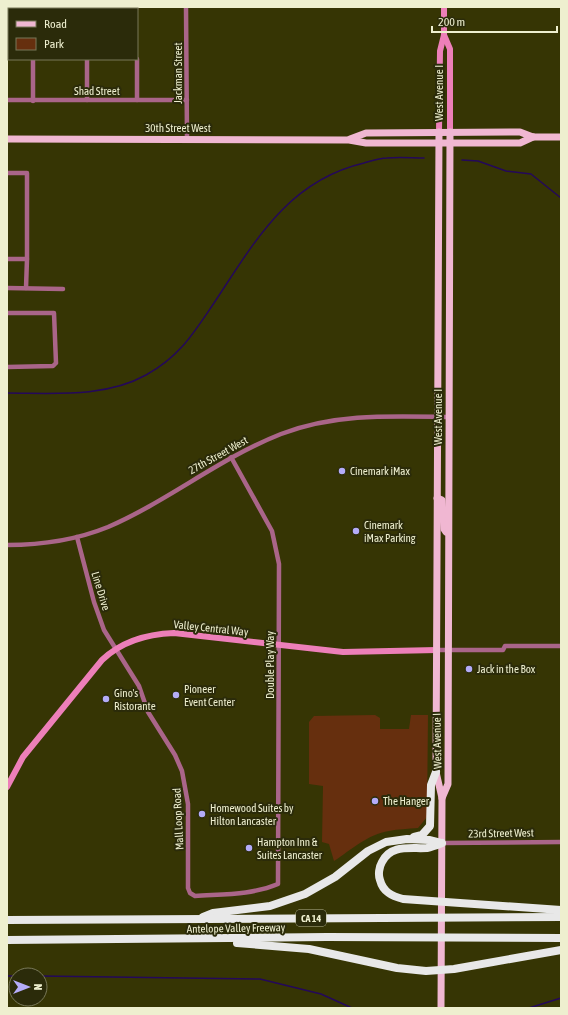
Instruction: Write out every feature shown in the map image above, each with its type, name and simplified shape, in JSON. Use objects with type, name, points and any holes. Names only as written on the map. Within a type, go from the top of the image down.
[{"type":"highway","points":[[407,839],[422,835],[430,826],[431,785],[436,772]]},
{"type":"highway","points":[[201,919],[213,913],[246,910],[291,900],[335,877],[378,845],[396,839],[428,840],[442,843]]},
{"type":"highway","points":[[442,843],[428,848],[393,850],[385,856],[381,864],[380,880],[384,890],[403,899],[561,910]]},
{"type":"highway","name":"Antelope Valley Freeway","points":[[7,920],[561,917]]},
{"type":"highway","name":"Antelope Valley Freeway","points":[[7,940],[561,938]]},
{"type":"highway","points":[[216,939],[235,943],[309,949],[410,970],[441,970],[561,950]]},
{"type":"main road","name":"West Avenue I","points":[[439,132],[436,772],[442,798],[441,1008]]},
{"type":"main road","name":"West Avenue I","points":[[442,798],[448,784],[450,132]]},
{"type":"main road","name":"30th Street West","points":[[349,140],[366,133],[520,132],[533,137],[561,137]]},
{"type":"main road","name":"30th Street West","points":[[7,139],[349,140],[366,143],[520,143],[533,137]]},
{"type":"main road","points":[[437,498],[442,500],[444,529],[448,536]]},
{"type":"street","name":"Jackman Street","points":[[186,7],[187,139]]},
{"type":"street","name":"West Avenue I","points":[[439,132],[440,51],[444,35],[444,7]]},
{"type":"street","name":"West Avenue I","points":[[444,35],[450,49],[450,132]]},
{"type":"street","points":[[33,101],[34,60]]},
{"type":"street","points":[[87,60],[87,100]]},
{"type":"street","points":[[137,60],[137,100]]},
{"type":"street","name":"Shad Street","points":[[7,100],[187,100]]},
{"type":"street","points":[[7,173],[27,173],[26,288]]},
{"type":"street","points":[[7,259],[27,259]]},
{"type":"street","points":[[7,288],[63,289]]},
{"type":"street","points":[[7,313],[54,313],[56,363],[53,366],[43,368],[7,367]]},
{"type":"street","name":"27th Street West","points":[[7,545],[50,542],[77,537],[106,527],[134,514],[250,447],[282,434],[332,419],[363,416],[449,417]]},
{"type":"street","name":"Double Play Way","points":[[231,457],[272,530],[277,548],[279,564],[278,884]]},
{"type":"street","name":"Line Drive","points":[[77,537],[94,602],[104,630],[114,649]]},
{"type":"street","name":"Valley Central Way","points":[[7,787],[23,758],[83,681],[114,649],[150,635],[174,633],[343,652],[437,650]]},
{"type":"street","points":[[437,650],[503,650],[505,646],[561,646]]},
{"type":"street","name":"Mall Loop Road","points":[[114,649],[139,686],[148,712],[175,756],[182,771],[188,804],[188,888],[190,893],[195,896],[241,893],[268,888],[278,884]]},
{"type":"street","name":"23rd Street West","points":[[442,843],[561,842]]},
{"type":"green space","name":"The Hanger","points":[[375,715],[380,718],[380,729],[409,729],[411,715],[428,715],[427,817],[418,828],[392,830],[374,835],[334,861],[329,844],[322,842],[323,786],[309,784],[309,722],[314,716]]},
{"type":"waterway","points":[[7,393],[78,393],[96,391],[113,388],[146,375],[158,368],[185,344],[243,258],[275,217],[293,199],[314,184],[337,172],[364,163],[384,158],[424,158]]},
{"type":"waterway","points":[[462,160],[478,161],[506,171],[531,174],[561,198]]},
{"type":"waterway","points":[[48,976],[260,979],[321,994],[352,1008]]},
{"type":"waterway","points":[[529,1008],[561,998]]},
{"type":"place","name":"Cinemark iMax","points":[[342,471]]},
{"type":"place","name":"Cinemark iMax Parking","points":[[356,531]]},
{"type":"place","name":"Jack in the Box","points":[[469,669]]},
{"type":"place","name":"Pioneer Event Center","points":[[176,695]]},
{"type":"place","name":"Gino's Ristorante","points":[[106,699]]},
{"type":"place","name":"The Hanger","points":[[375,801]]},
{"type":"place","name":"Homewood Suites by Hilton Lancaster","points":[[202,814]]},
{"type":"place","name":"Hampton Inn & Suites Lancaster","points":[[249,848]]}]
